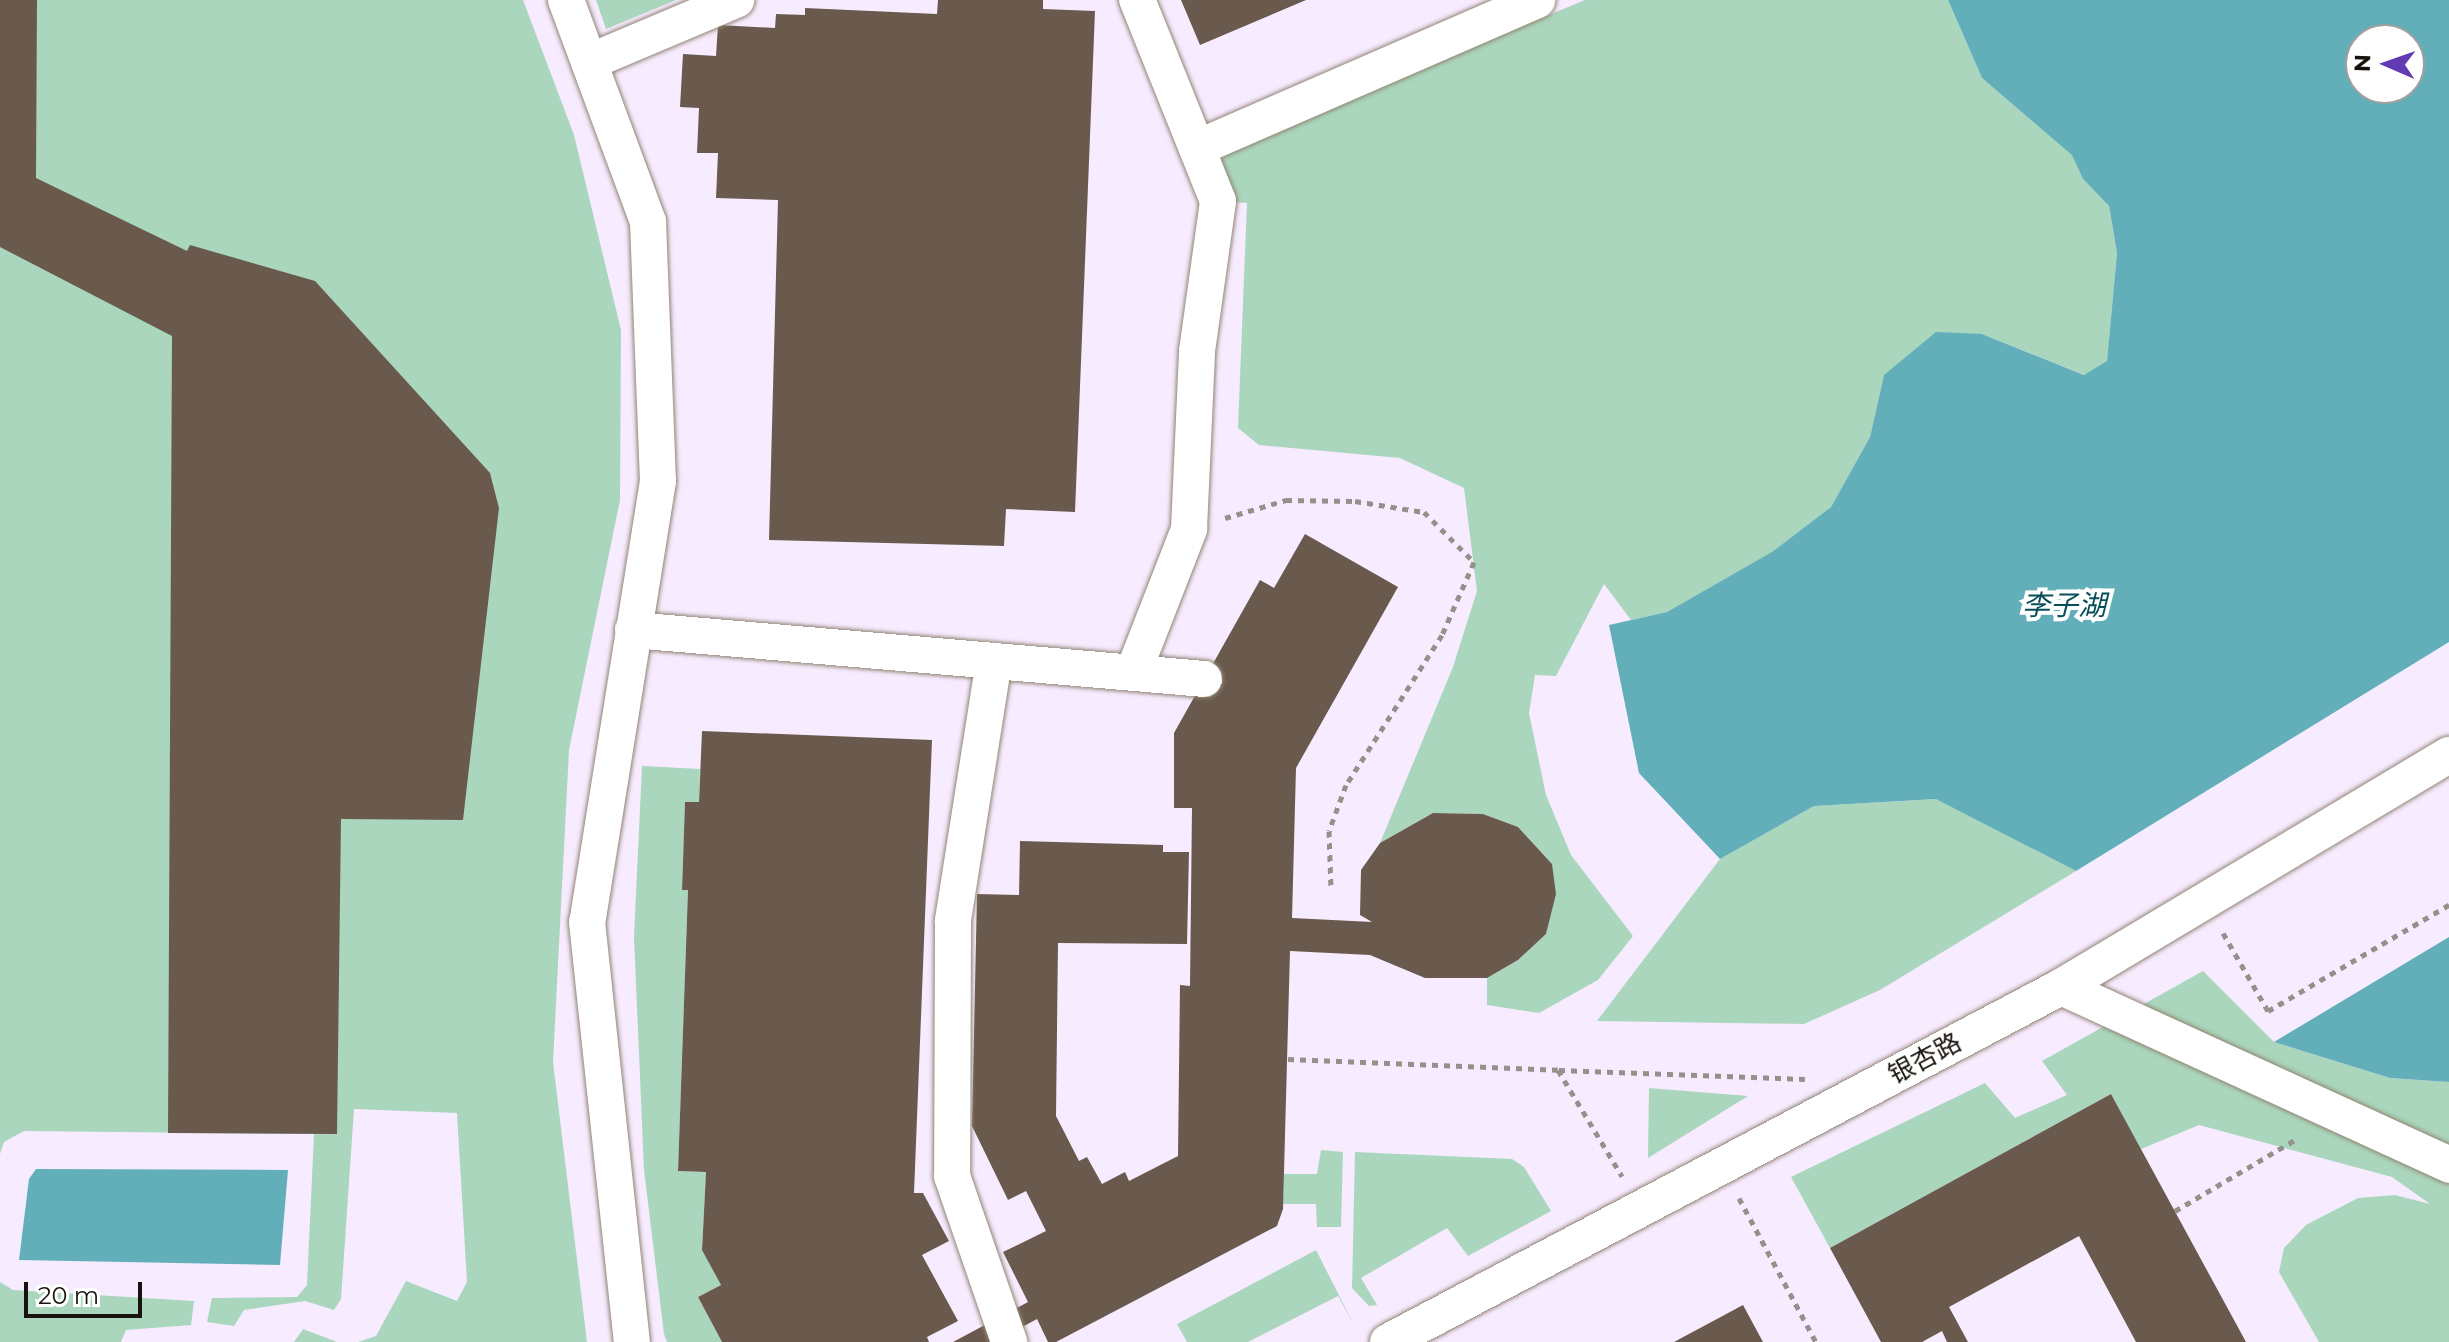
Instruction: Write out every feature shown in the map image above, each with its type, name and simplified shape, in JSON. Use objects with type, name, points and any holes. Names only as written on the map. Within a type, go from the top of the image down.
[{"type":"street","points":[[566,0],[648,222],[658,481],[587,922],[632,1342]]},
{"type":"street","points":[[589,62],[736,0]]},
{"type":"street","points":[[1133,673],[1189,529],[1197,351],[1218,201],[1137,0]]},
{"type":"street","points":[[1197,148],[1537,0]]},
{"type":"street","points":[[633,630],[1204,679]]},
{"type":"street","points":[[994,661],[953,921],[952,1176],[1009,1342]]},
{"type":"street","name":"银杏路","points":[[1388,1342],[2061,987],[2206,904],[2449,755]]},
{"type":"street","points":[[2061,987],[2449,1165]]},
{"type":"path","points":[[1189,529],[1286,500],[1355,501],[1424,512],[1474,562],[1442,635],[1346,785],[1329,831],[1331,888]]},
{"type":"path","points":[[2206,904],[2268,1011],[2449,905]]},
{"type":"path","points":[[1288,1059],[1821,1079]]},
{"type":"path","points":[[1558,1070],[1642,1208]]},
{"type":"path","points":[[2175,1211],[2338,1114]]},
{"type":"path","points":[[1722,1166],[1816,1342]]},
{"type":"shaded area","points":[[0,0],[2449,0],[2449,1342],[0,1342]]},
{"type":"green space","points":[[0,0],[523,0],[574,135],[621,330],[620,500],[569,750],[553,1062],[587,1342],[358,1342],[376,1336],[406,1281],[457,1301],[467,1282],[457,1113],[354,1109],[341,1299],[334,1310],[305,1301],[244,1310],[234,1326],[207,1322],[212,1298],[297,1297],[307,1285],[314,1134],[24,1131],[4,1142],[0,1154]]},
{"type":"green space","points":[[596,0],[676,0],[606,29]]},
{"type":"green space","points":[[1585,0],[1948,0],[1982,78],[2073,155],[2083,179],[2109,206],[2117,253],[2107,362],[2085,375],[1982,334],[1884,375],[1870,437],[1831,507],[1773,552],[1667,612],[1631,620],[1604,584],[1556,676],[1535,675],[1529,713],[1546,795],[1571,855],[1633,936],[1598,980],[1539,1013],[1487,1005],[1487,978],[1518,960],[1546,934],[1552,864],[1518,827],[1483,814],[1433,813],[1380,843],[1453,667],[1477,591],[1464,488],[1400,458],[1259,445],[1238,428],[1247,203],[1218,201],[1215,166],[1238,144]]},
{"type":"green space","points":[[642,766],[700,769],[699,802],[685,803],[682,889],[688,890],[678,1171],[706,1172],[702,1249],[721,1285],[698,1297],[722,1342],[667,1342],[664,1334],[644,1170],[634,937]]},
{"type":"green space","points":[[1937,799],[2076,871],[1880,990],[1804,1024],[1597,1021],[1720,859],[1814,806]]},
{"type":"green space","points":[[2203,971],[2274,1042],[2390,1078],[2449,1082],[2449,1342],[2319,1342],[2279,1272],[2284,1248],[2306,1225],[2358,1198],[2395,1195],[2430,1204],[2392,1177],[2199,1125],[2141,1149],[2111,1094],[1830,1248],[1791,1177],[1985,1083],[2015,1118],[2067,1095],[2042,1061]]},
{"type":"green space","points":[[1649,1088],[1748,1096],[1648,1158]]},
{"type":"green space","points":[[1321,1150],[1343,1152],[1341,1227],[1317,1227],[1316,1204],[1283,1204],[1284,1174],[1317,1174]]},
{"type":"green space","points":[[1355,1152],[1512,1159],[1524,1167],[1551,1211],[1468,1256],[1447,1228],[1361,1278],[1377,1305],[1369,1306],[1352,1288]]},
{"type":"green space","points":[[1316,1250],[1354,1325],[1338,1296],[1248,1342],[1187,1342],[1177,1324]]},
{"type":"green space","points":[[0,1282],[13,1290],[194,1301],[191,1325],[126,1330],[121,1342],[0,1342]]},
{"type":"green space","points":[[303,1329],[337,1342],[294,1342]]},
{"type":"water","name":"李子湖","points":[[1948,0],[2449,0],[2449,642],[2076,871],[1936,799],[1814,806],[1720,859],[1639,773],[1609,625],[1667,612],[1772,552],[1831,507],[1870,437],[1884,375],[1936,332],[1982,334],[2084,375],[2107,361],[2117,253],[2109,206],[2083,179],[2072,155],[1982,78]]},
{"type":"water","points":[[2449,937],[2449,1082],[2390,1078],[2274,1042]]},
{"type":"water","points":[[36,1169],[288,1170],[280,1265],[19,1260],[29,1179]]},
{"type":"building","points":[[0,0],[37,0],[36,178],[187,251],[190,245],[315,281],[490,473],[499,508],[463,820],[341,819],[337,1134],[168,1133],[172,336],[0,247]]},
{"type":"building","points":[[938,0],[1043,0],[1043,9],[1095,11],[1075,512],[1006,509],[1004,546],[769,540],[778,200],[716,198],[718,153],[697,153],[699,108],[680,107],[683,54],[716,56],[718,25],[775,28],[776,14],[805,15],[805,8],[937,14]]},
{"type":"building","points":[[1181,0],[1306,0],[1200,45]]},
{"type":"building","points":[[1305,534],[1398,587],[1296,768],[1292,918],[1372,922],[1360,915],[1361,870],[1380,843],[1433,813],[1483,814],[1518,827],[1552,864],[1556,894],[1546,934],[1518,960],[1487,978],[1425,978],[1370,955],[1290,951],[1283,1209],[1277,1226],[1056,1342],[1048,1342],[1037,1319],[994,1342],[953,1342],[1028,1302],[1003,1252],[1046,1231],[1026,1191],[1008,1200],[972,1126],[977,894],[1019,895],[1020,841],[1163,845],[1163,852],[1189,852],[1187,944],[1058,943],[1056,1116],[1079,1161],[1087,1157],[1102,1184],[1125,1172],[1129,1181],[1178,1156],[1180,985],[1190,986],[1192,808],[1174,808],[1174,733],[1260,580],[1274,588]]},
{"type":"building","points":[[702,731],[932,740],[914,1193],[923,1193],[949,1241],[922,1255],[958,1321],[927,1337],[929,1342],[722,1342],[698,1297],[721,1285],[702,1250],[706,1172],[678,1171],[688,890],[682,890],[685,802],[699,802]]},
{"type":"building","points":[[2111,1094],[2246,1342],[2136,1342],[2079,1236],[1949,1307],[1968,1342],[1947,1342],[1942,1331],[1922,1342],[1881,1342],[1830,1248]]},
{"type":"building","points":[[1743,1305],[1763,1342],[1674,1342]]}]
